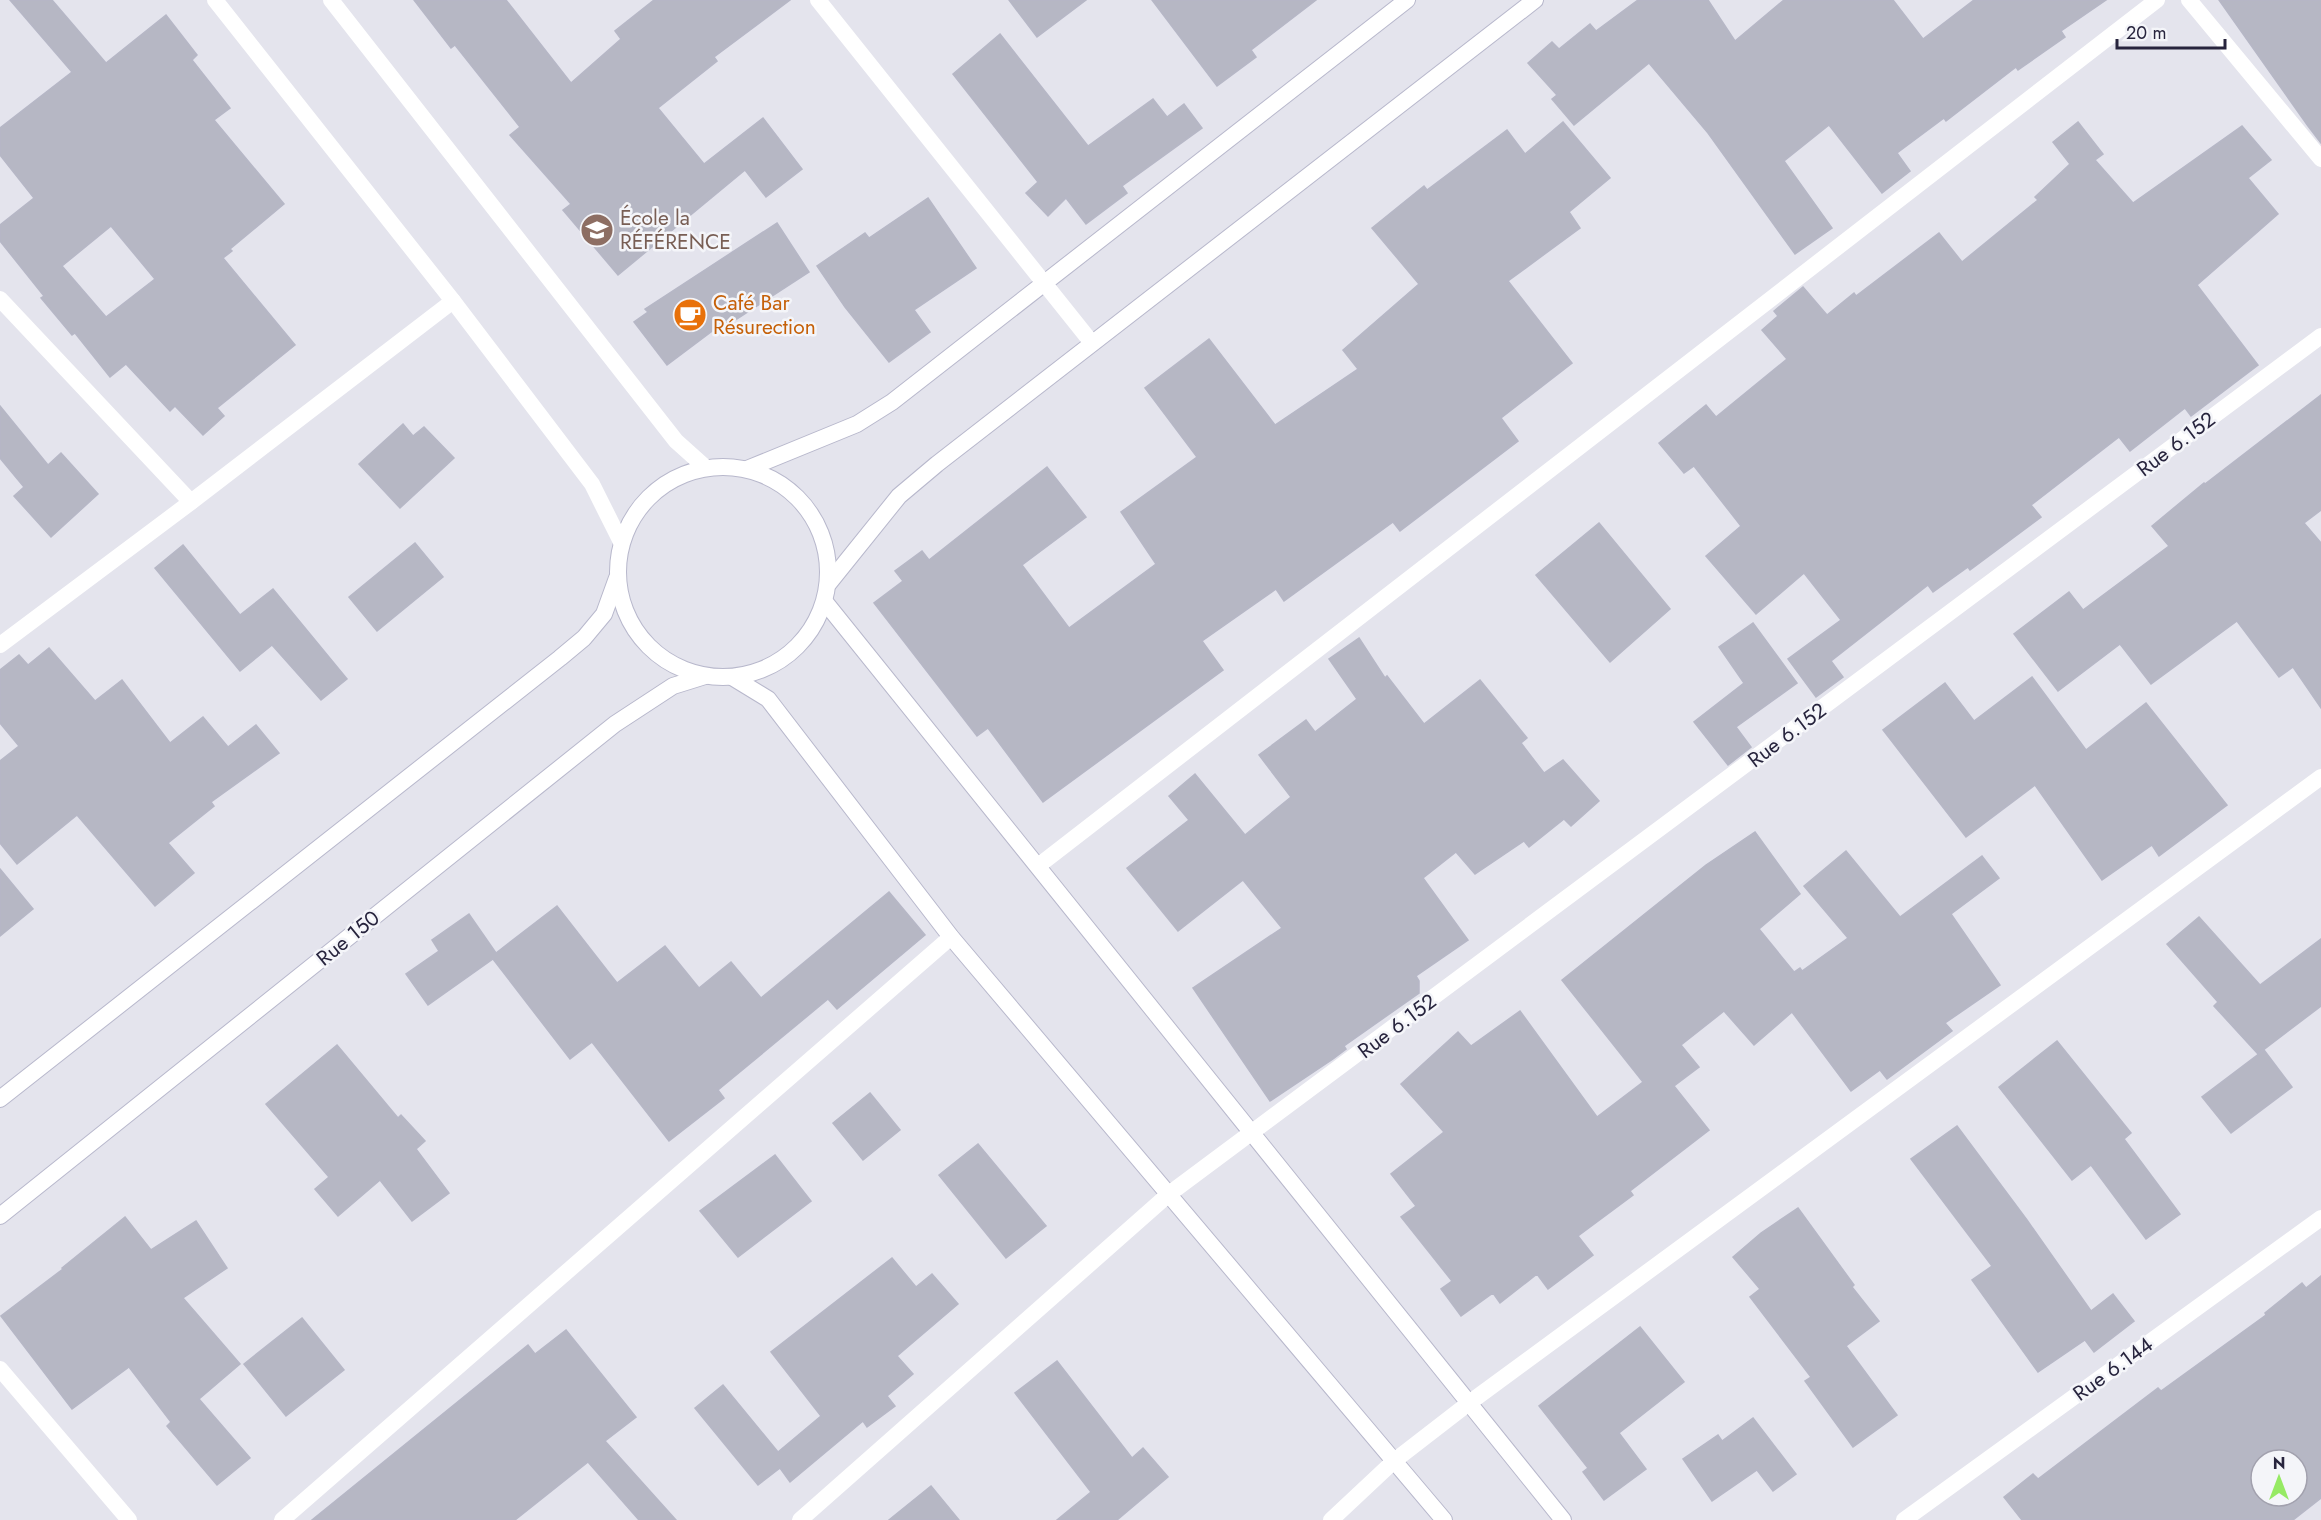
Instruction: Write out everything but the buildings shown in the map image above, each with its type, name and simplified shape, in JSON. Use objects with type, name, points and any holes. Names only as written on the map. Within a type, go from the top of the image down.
[{"type":"street","points":[[215,0],[453,301],[592,484],[621,543]]},
{"type":"street","points":[[331,0],[676,441],[705,468]]},
{"type":"street","points":[[818,0],[1092,343]]},
{"type":"street","points":[[747,469],[857,424],[892,402],[1407,0]]},
{"type":"street","points":[[829,583],[899,496],[1092,343],[1535,0]]},
{"type":"street","points":[[1038,866],[2157,0]]},
{"type":"street","points":[[2189,0],[2321,159]]},
{"type":"street","points":[[0,299],[191,502]]},
{"type":"street","points":[[0,645],[453,301]]},
{"type":"street","name":"Rue 6.152","points":[[800,1520],[1168,1194],[1252,1134],[2321,336]]},
{"type":"street","points":[[0,1099],[585,638],[604,614],[617,579],[621,543],[633,516],[652,493],[676,477],[705,468],[726,466],[747,469],[783,484],[810,511],[826,545],[829,583],[825,602],[812,631],[790,654],[763,670],[732,678],[705,676],[678,668],[654,652],[635,631],[622,606],[617,579]]},
{"type":"street","points":[[825,602],[1563,1520]]},
{"type":"street","name":"Rue 150","points":[[0,1216],[615,724],[673,687],[705,676]]},
{"type":"street","points":[[732,678],[768,699],[951,937],[1444,1520]]},
{"type":"street","points":[[1331,1520],[1394,1461],[1469,1403],[2321,777]]},
{"type":"street","points":[[282,1520],[951,937]]},
{"type":"street","name":"Rue 6.144","points":[[1904,1520],[2321,1218]]},
{"type":"street","points":[[0,1369],[129,1520]]},
{"type":"place","name":"École la RÉFÉRENCE","points":[[597,230]]},
{"type":"place","name":"Café Bar Résurection","points":[[690,315]]}]
